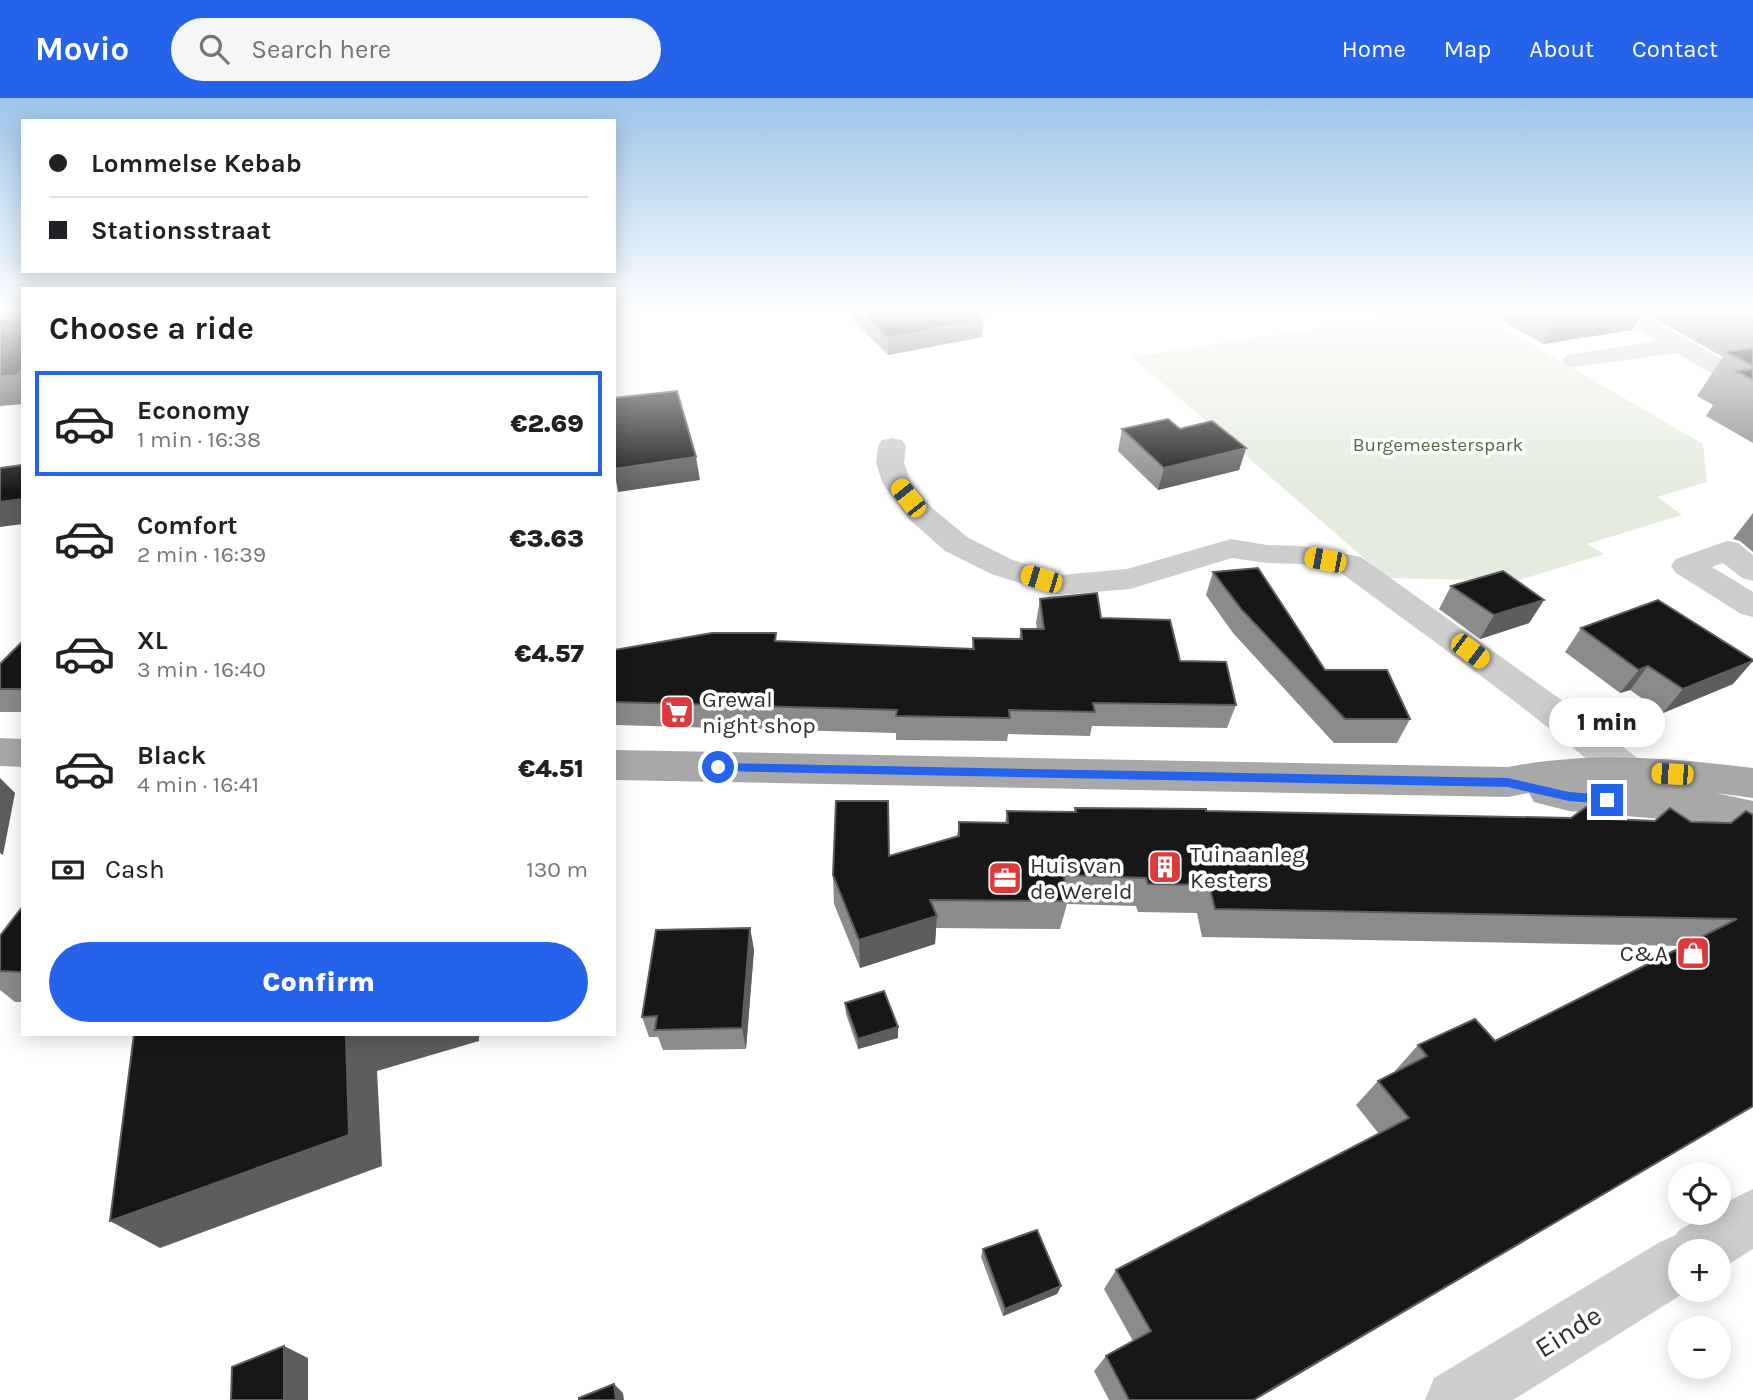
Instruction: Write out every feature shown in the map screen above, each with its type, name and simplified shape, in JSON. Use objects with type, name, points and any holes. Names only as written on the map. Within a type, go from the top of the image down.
[{"type":"main road","points":[[0,752],[21,752]]},
{"type":"main road","points":[[616,765],[1508,782],[1569,796],[1640,787],[1694,775],[1753,783]]},
{"type":"main road","points":[[1640,787],[1706,807],[1753,817]]},
{"type":"street","points":[[1724,371],[1753,388]]},
{"type":"street","points":[[892,446],[890,463],[897,484],[920,513],[956,544],[1002,567],[1060,585],[1130,579],[1231,548],[1267,554],[1301,555],[1349,564],[1582,734],[1640,787]]},
{"type":"street","points":[[1753,571],[1727,550],[1687,566],[1753,607]]},
{"type":"street","points":[[1717,1239],[1753,1217]]},
{"type":"street","name":"Einde","points":[[1456,1400],[1668,1269]]},
{"type":"green space","name":"Burgemeesterspark","points":[[1148,371],[1577,371],[1703,444],[1707,482],[1657,497],[1682,515],[1587,544],[1604,554],[1516,581],[1387,578]]},
{"type":"building","points":[[0,371],[21,371],[17,375],[0,377]]},
{"type":"building","points":[[1736,371],[1753,371],[1753,380]]},
{"type":"building","points":[[677,391],[696,457],[616,469],[616,398]]},
{"type":"building","points":[[1168,419],[1180,429],[1212,421],[1246,448],[1164,468],[1122,429]]},
{"type":"building","points":[[21,465],[21,499],[0,502],[0,468]]},
{"type":"building","points":[[1258,568],[1325,670],[1387,670],[1410,719],[1345,719],[1242,610],[1213,572]]},
{"type":"building","points":[[1503,571],[1544,600],[1494,615],[1451,586]]},
{"type":"building","points":[[1097,593],[1101,618],[1170,620],[1180,661],[1226,662],[1236,705],[1093,703],[1095,712],[1009,710],[1010,718],[896,716],[897,710],[616,702],[616,650],[712,633],[776,633],[775,641],[974,649],[973,638],[1022,639],[1021,629],[1044,629],[1040,599]]},
{"type":"building","points":[[1658,600],[1753,661],[1683,689],[1648,666],[1639,670],[1581,628]]},
{"type":"building","points":[[21,643],[21,689],[0,689],[0,664]]},
{"type":"building","points":[[836,801],[888,801],[889,856],[959,836],[959,822],[1008,823],[1007,811],[1076,812],[1075,808],[1206,809],[1571,818],[1589,805],[1609,819],[1655,821],[1670,808],[1691,822],[1731,823],[1746,811],[1753,815],[1753,1106],[1253,1400],[1129,1400],[1106,1356],[1151,1331],[1116,1270],[1409,1118],[1378,1081],[1427,1056],[1418,1045],[1475,1019],[1495,1041],[1737,919],[1215,909],[1209,885],[1148,884],[1146,878],[1064,875],[1067,901],[930,900],[937,916],[859,940],[833,875]]},
{"type":"building","points":[[21,909],[21,972],[0,971],[0,936]]},
{"type":"building","points":[[750,928],[742,1028],[655,1030],[657,1016],[642,1017],[656,930]]},
{"type":"building","points":[[884,991],[898,1027],[858,1039],[845,1003]]},
{"type":"building","points":[[134,1036],[346,1036],[349,1135],[110,1221]]},
{"type":"building","points":[[1037,1230],[1061,1286],[1005,1309],[983,1249]]},
{"type":"building","points":[[284,1346],[284,1400],[231,1400],[232,1367]]},
{"type":"building","points":[[614,1384],[616,1400],[579,1400],[579,1398]]},
{"type":"place","name":"Grewal night shop","points":[[677,712]]},
{"type":"place","name":"Tuinaanleg Kesters","points":[[1165,867]]},
{"type":"place","name":"Huis van de Wereld","points":[[1005,878]]},
{"type":"place","name":"C&A","points":[[1693,953]]},
{"type":"route","points":[[718,767],[1508,782],[1569,796],[1607,800]]}]
